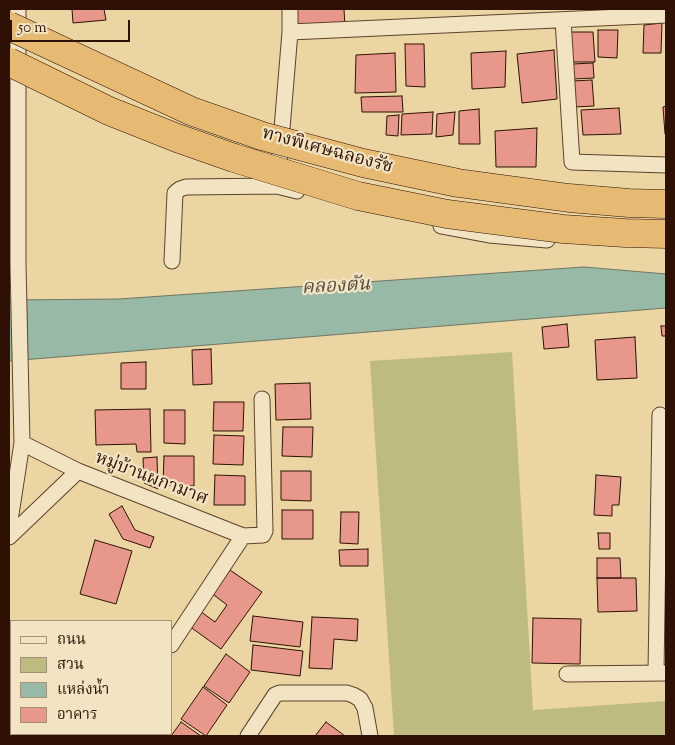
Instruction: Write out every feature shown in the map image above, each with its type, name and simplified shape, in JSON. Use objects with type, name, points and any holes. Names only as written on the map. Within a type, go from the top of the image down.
[{"type":"highway","name":"ทางพิเศษฉลองรัช","points":[[9,26],[191,111],[262,136],[363,163],[458,182],[569,198],[666,204]]},
{"type":"highway","name":"ทางพิเศษฉลองรัช","points":[[9,62],[109,111],[177,138],[234,158],[358,196],[447,214],[563,228],[666,234]]},
{"type":"street","points":[[9,527],[22,443],[18,265],[13,178],[18,9]]},
{"type":"street","points":[[277,186],[290,32],[290,9]]},
{"type":"street","points":[[290,32],[666,16]]},
{"type":"street","points":[[563,20],[572,162],[666,166]]},
{"type":"street","points":[[172,261],[175,193],[186,187],[277,186],[391,217],[489,235],[581,243]]},
{"type":"street","points":[[172,642],[243,536],[259,536],[265,530],[262,399]]},
{"type":"street","points":[[567,674],[661,673],[660,415]]},
{"type":"street","points":[[22,443],[78,472]]},
{"type":"street","name":"หมู่บ้านผกามาศ","points":[[9,537],[78,472],[243,536]]},
{"type":"street","points":[[248,736],[275,695],[280,693],[347,693],[354,695],[365,708],[370,736]]},
{"type":"green space","points":[[512,352],[533,710],[666,701],[666,736],[394,736],[370,361]]},
{"type":"water","name":"คลองตัน","points":[[584,267],[666,274],[666,308],[9,361],[9,300],[119,299]]},
{"type":"building","points":[[72,9],[104,9],[106,20],[73,23]]},
{"type":"building","points":[[293,9],[344,9],[345,27],[293,27]]},
{"type":"building","points":[[662,23],[661,53],[643,53],[644,25]]},
{"type":"building","points":[[598,30],[618,30],[617,58],[598,57]]},
{"type":"building","points":[[571,32],[593,32],[595,62],[573,62]]},
{"type":"building","points":[[405,44],[424,44],[425,87],[406,86]]},
{"type":"building","points":[[554,50],[557,99],[522,103],[517,54]]},
{"type":"building","points":[[506,51],[505,87],[472,89],[471,53]]},
{"type":"building","points":[[395,53],[396,92],[355,93],[356,55]]},
{"type":"building","points":[[593,63],[594,78],[573,79],[573,64]]},
{"type":"building","points":[[592,80],[594,106],[573,107],[572,81]]},
{"type":"building","points":[[402,96],[403,112],[362,112],[361,97]]},
{"type":"building","points":[[666,106],[666,134],[665,134],[663,107]]},
{"type":"building","points":[[619,108],[621,134],[583,135],[581,110]]},
{"type":"building","points":[[479,109],[480,144],[459,144],[459,111]]},
{"type":"building","points":[[433,112],[432,134],[401,135],[402,114]]},
{"type":"building","points":[[455,112],[453,135],[436,137],[437,114]]},
{"type":"building","points":[[399,115],[398,136],[386,135],[387,116]]},
{"type":"building","points":[[537,128],[536,167],[496,167],[495,131]]},
{"type":"building","points":[[567,324],[569,347],[544,349],[542,327]]},
{"type":"building","points":[[661,326],[666,326],[666,336],[662,336]]},
{"type":"building","points":[[635,337],[637,378],[597,380],[595,340]]},
{"type":"building","points":[[211,349],[212,384],[193,385],[192,350]]},
{"type":"building","points":[[146,362],[146,389],[121,389],[121,363]]},
{"type":"building","points":[[310,383],[311,419],[276,420],[275,384]]},
{"type":"building","points":[[214,402],[244,402],[243,431],[213,431]]},
{"type":"building","points":[[150,409],[151,452],[137,452],[136,444],[96,445],[95,410]]},
{"type":"building","points":[[164,410],[185,410],[185,444],[164,443]]},
{"type":"building","points":[[283,427],[313,427],[312,457],[282,456]]},
{"type":"building","points":[[214,435],[244,436],[243,465],[213,464]]},
{"type":"building","points":[[164,456],[194,456],[194,486],[163,485]]},
{"type":"building","points":[[157,457],[158,489],[144,483],[143,458]]},
{"type":"building","points":[[281,471],[311,471],[311,501],[281,500]]},
{"type":"building","points":[[215,475],[245,476],[245,505],[214,505]]},
{"type":"building","points":[[596,475],[621,477],[619,505],[612,505],[612,516],[594,515]]},
{"type":"building","points":[[122,506],[135,530],[154,537],[150,548],[123,539],[109,514]]},
{"type":"building","points":[[282,510],[313,510],[313,539],[282,539]]},
{"type":"building","points":[[341,512],[359,512],[358,544],[340,543]]},
{"type":"building","points":[[598,533],[610,533],[610,549],[599,549]]},
{"type":"building","points":[[95,540],[132,551],[116,604],[80,594]]},
{"type":"building","points":[[368,549],[368,566],[340,566],[339,550]]},
{"type":"building","points":[[597,558],[620,558],[621,578],[597,578]]},
{"type":"building","points":[[227,568],[262,592],[221,649],[189,626],[200,611],[215,622],[227,605],[210,592]]},
{"type":"building","points":[[597,578],[636,578],[637,611],[598,612]]},
{"type":"building","points":[[253,616],[303,622],[300,647],[250,641]]},
{"type":"building","points":[[312,617],[358,619],[357,641],[334,639],[332,669],[309,668]]},
{"type":"building","points":[[533,618],[581,619],[580,664],[532,663]]},
{"type":"building","points":[[253,645],[303,651],[300,676],[251,670]]},
{"type":"building","points":[[226,654],[250,672],[229,703],[204,686]]},
{"type":"building","points":[[203,687],[227,705],[206,736],[181,719]]},
{"type":"building","points":[[181,722],[201,736],[171,736]]},
{"type":"building","points":[[326,722],[345,736],[315,736]]},
{"type":"building","points":[[132,735],[166,735],[165,736]]}]
